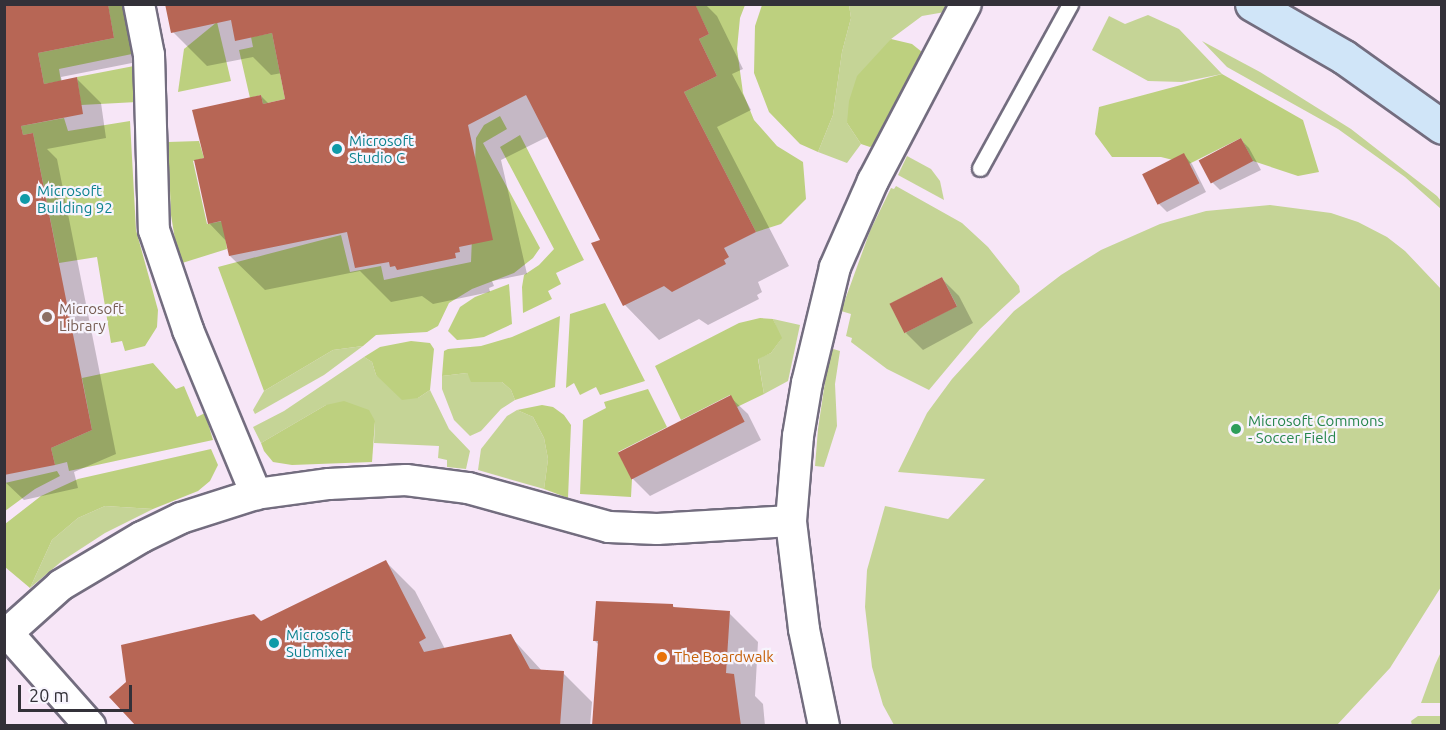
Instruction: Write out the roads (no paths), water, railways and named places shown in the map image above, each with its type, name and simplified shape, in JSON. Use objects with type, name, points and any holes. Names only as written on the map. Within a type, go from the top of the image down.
[{"type":"street","points":[[139,4],[149,55],[154,230],[188,330],[256,494]]},
{"type":"street","points":[[824,726],[804,629],[791,521],[798,436],[819,327],[835,267],[873,181],[966,4]]},
{"type":"street","points":[[1252,4],[1344,57],[1442,127]]},
{"type":"street","points":[[90,726],[6,632],[61,585],[142,537],[181,518],[256,494],[329,484],[406,480],[468,488],[609,527],[657,529],[791,521]]},
{"type":"lane","points":[[980,168],[1070,4]]},
{"type":"place","name":"Microsoft Studio C","points":[[337,149]]},
{"type":"place","name":"Microsoft Building 92","points":[[25,199]]},
{"type":"place","name":"Microsoft Library","points":[[47,317]]},
{"type":"place","name":"Microsoft Commons - Soccer Field","points":[[1236,429]]},
{"type":"place","name":"Microsoft Submixer","points":[[274,643]]},
{"type":"place","name":"The Boardwalk","points":[[662,657]]}]
